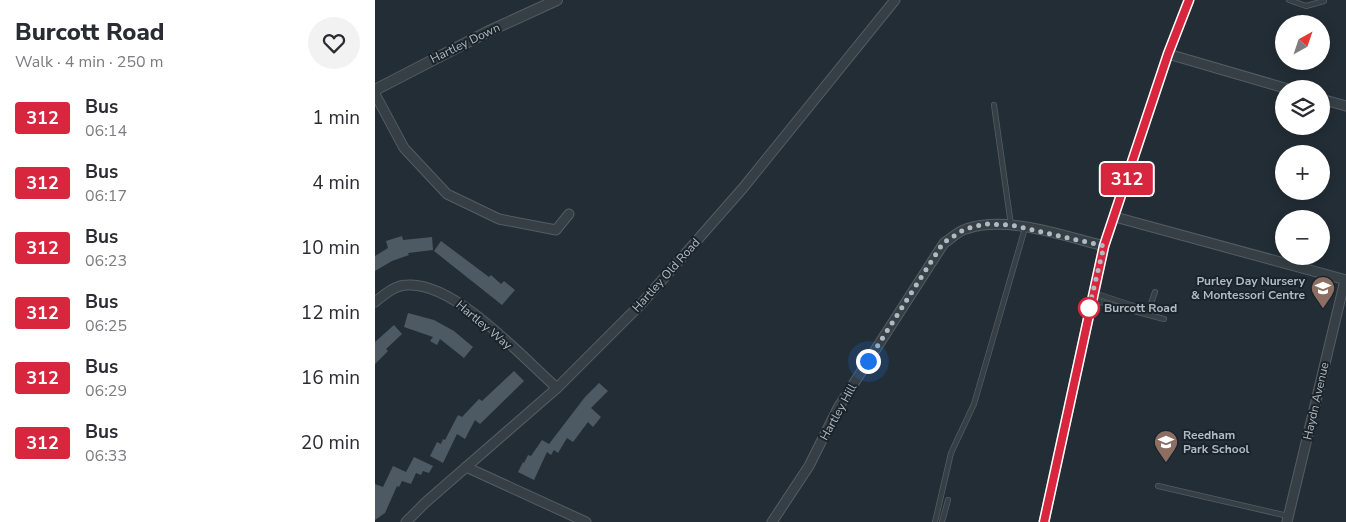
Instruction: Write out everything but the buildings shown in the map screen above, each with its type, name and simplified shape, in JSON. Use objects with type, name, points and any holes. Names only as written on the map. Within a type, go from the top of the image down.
[{"type":"street","name":"Hartley Down","points":[[375,92],[487,32],[557,0]]},
{"type":"street","name":"Hartley Old Road","points":[[406,522],[557,388],[642,303],[719,216],[895,0]]},
{"type":"street","points":[[1044,522],[1104,246],[1168,54],[1189,0]]},
{"type":"street","points":[[1168,54],[1275,85]]},
{"type":"street","points":[[375,92],[404,148],[447,194],[499,219],[556,230],[569,214]]},
{"type":"street","points":[[1330,101],[1346,106]]},
{"type":"street","points":[[1115,217],[1345,280]]},
{"type":"street","name":"Hartley Hill","points":[[773,522],[809,466],[838,408],[943,243],[965,229],[985,224],[1011,225],[1104,246]]},
{"type":"street","name":"Haydn Avenue","points":[[1288,519],[1345,280]]},
{"type":"street","name":"Hartley Way","points":[[375,302],[395,287],[408,284],[429,286],[464,305],[557,388]]},
{"type":"street","points":[[466,467],[586,522]]},
{"type":"lane","points":[[1289,0],[1306,6],[1324,1]]},
{"type":"lane","points":[[994,106],[1011,225]]},
{"type":"lane","points":[[935,522],[951,453],[974,404],[1025,228]]},
{"type":"lane","points":[[1092,296],[1146,310],[1149,309],[1155,292]]},
{"type":"lane","points":[[1092,296],[1164,319]]},
{"type":"lane","points":[[1158,486],[1288,519]]},
{"type":"lane","points":[[943,522],[948,500]]},
{"type":"bus line","name":"312","points":[[1044,522],[1104,246],[1168,54],[1189,0]]},
{"type":"place","name":"Burcott Road","points":[[1089,308]]},
{"type":"place","name":"Purley Day Nursery & Montessori Centre","points":[[1323,309]]},
{"type":"place","name":"Reedham Park School","points":[[1166,463]]},
{"type":"route","points":[[868,361],[943,243],[965,229],[985,224],[1011,225],[1104,246],[1089,308]]}]
